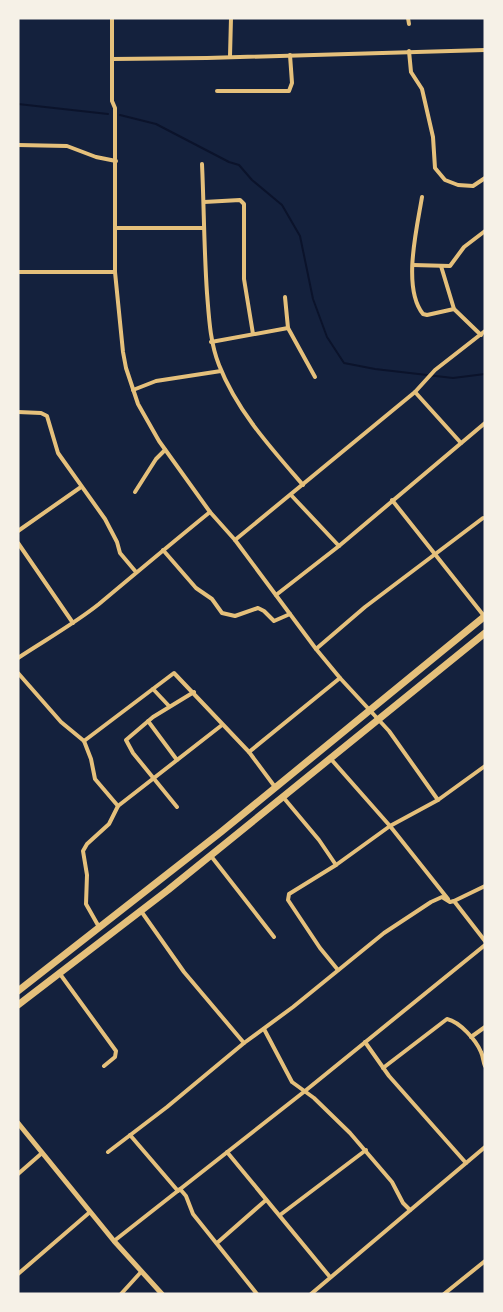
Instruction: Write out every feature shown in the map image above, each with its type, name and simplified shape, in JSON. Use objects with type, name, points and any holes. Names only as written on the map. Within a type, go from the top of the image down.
[{"type":"highway","points":[[18,991],[370,711],[485,616]]},
{"type":"highway","points":[[18,1005],[211,856],[485,633]]},
{"type":"main road","points":[[18,1123],[114,1241],[162,1294]]},
{"type":"street","points":[[112,18],[116,161],[115,272],[121,338],[133,390],[152,430],[210,512],[235,540],[316,649],[404,749],[438,800]]},
{"type":"street","points":[[230,56],[231,18]]},
{"type":"street","points":[[408,18],[409,24]]},
{"type":"street","points":[[112,58],[485,50]]},
{"type":"street","points":[[409,51],[411,72],[422,89],[433,137],[435,168],[445,180],[458,185],[472,186],[485,178]]},
{"type":"street","points":[[218,91],[289,91],[292,83],[290,55]]},
{"type":"street","points":[[18,145],[67,146],[96,157],[116,161]]},
{"type":"street","points":[[202,164],[212,342],[221,371],[234,396],[260,434],[303,485]]},
{"type":"street","points":[[422,197],[413,265],[413,293],[420,312],[427,315],[454,309]]},
{"type":"street","points":[[203,202],[240,200],[244,204],[244,279],[253,334]]},
{"type":"street","points":[[115,228],[204,228]]},
{"type":"street","points":[[413,265],[450,265],[464,247],[485,231]]},
{"type":"street","points":[[235,540],[416,392],[435,369],[483,333],[454,309],[441,266]]},
{"type":"street","points":[[18,272],[115,272]]},
{"type":"street","points":[[285,297],[288,328],[315,376]]},
{"type":"street","points":[[212,342],[288,328]]},
{"type":"street","points":[[133,390],[176,377],[221,371]]},
{"type":"street","points":[[416,392],[461,443]]},
{"type":"street","points":[[18,412],[41,413],[47,416],[58,453],[105,519],[120,553],[136,572]]},
{"type":"street","points":[[276,595],[339,546],[485,423]]},
{"type":"street","points":[[135,492],[156,459],[165,450]]},
{"type":"street","points":[[18,531],[81,487]]},
{"type":"street","points":[[291,495],[339,546]]},
{"type":"street","points":[[392,500],[485,616]]},
{"type":"street","points":[[18,658],[99,604],[210,512]]},
{"type":"street","points":[[316,649],[365,607],[483,518]]},
{"type":"street","points":[[18,543],[73,623]]},
{"type":"street","points":[[163,550],[196,588],[212,599],[222,613],[235,616],[255,608],[264,611],[273,621],[290,614]]},
{"type":"street","points":[[84,741],[174,673],[249,752],[275,787]]},
{"type":"street","points":[[18,674],[61,722],[84,741],[95,778],[118,806]]},
{"type":"street","points":[[249,752],[340,678]]},
{"type":"street","points":[[153,689],[169,706]]},
{"type":"street","points":[[177,807],[153,779],[126,740],[169,706],[194,692]]},
{"type":"street","points":[[148,721],[177,760]]},
{"type":"street","points":[[99,927],[86,904],[87,875],[83,851],[87,844],[109,824],[118,806],[222,725]]},
{"type":"street","points":[[330,758],[390,826],[450,902]]},
{"type":"street","points":[[338,970],[320,948],[288,900],[291,892],[336,865],[390,826],[438,800],[485,766]]},
{"type":"street","points":[[282,796],[319,840],[336,865]]},
{"type":"street","points":[[211,856],[274,938]]},
{"type":"street","points":[[450,902],[485,886]]},
{"type":"street","points":[[108,1152],[384,933],[430,902],[442,897],[450,902],[454,901],[485,943],[305,1091],[114,1241]]},
{"type":"street","points":[[141,911],[184,972],[244,1043]]},
{"type":"street","points":[[59,973],[116,1050],[115,1057],[104,1066]]},
{"type":"street","points":[[383,1068],[447,1019],[453,1020],[471,1037],[481,1051],[485,1066]]},
{"type":"street","points":[[471,1037],[485,1027]]},
{"type":"street","points":[[264,1029],[292,1082],[331,1114],[366,1150],[392,1182],[403,1203],[410,1210]]},
{"type":"street","points":[[365,1042],[383,1068],[466,1163]]},
{"type":"street","points":[[130,1135],[186,1196],[192,1213],[257,1294]]},
{"type":"street","points":[[311,1294],[485,1147]]},
{"type":"street","points":[[279,1215],[366,1150]]},
{"type":"street","points":[[18,1174],[43,1152]]},
{"type":"street","points":[[227,1152],[330,1277]]},
{"type":"street","points":[[217,1243],[266,1200]]},
{"type":"street","points":[[18,1274],[90,1212]]},
{"type":"street","points":[[444,1294],[485,1261]]},
{"type":"street","points":[[121,1294],[141,1272]]},
{"type":"waterway","points":[[18,104],[108,114]]},
{"type":"waterway","points":[[120,115],[156,124],[239,165],[252,180],[282,205],[300,236],[313,299],[327,337],[344,363],[453,378],[485,374]]}]
